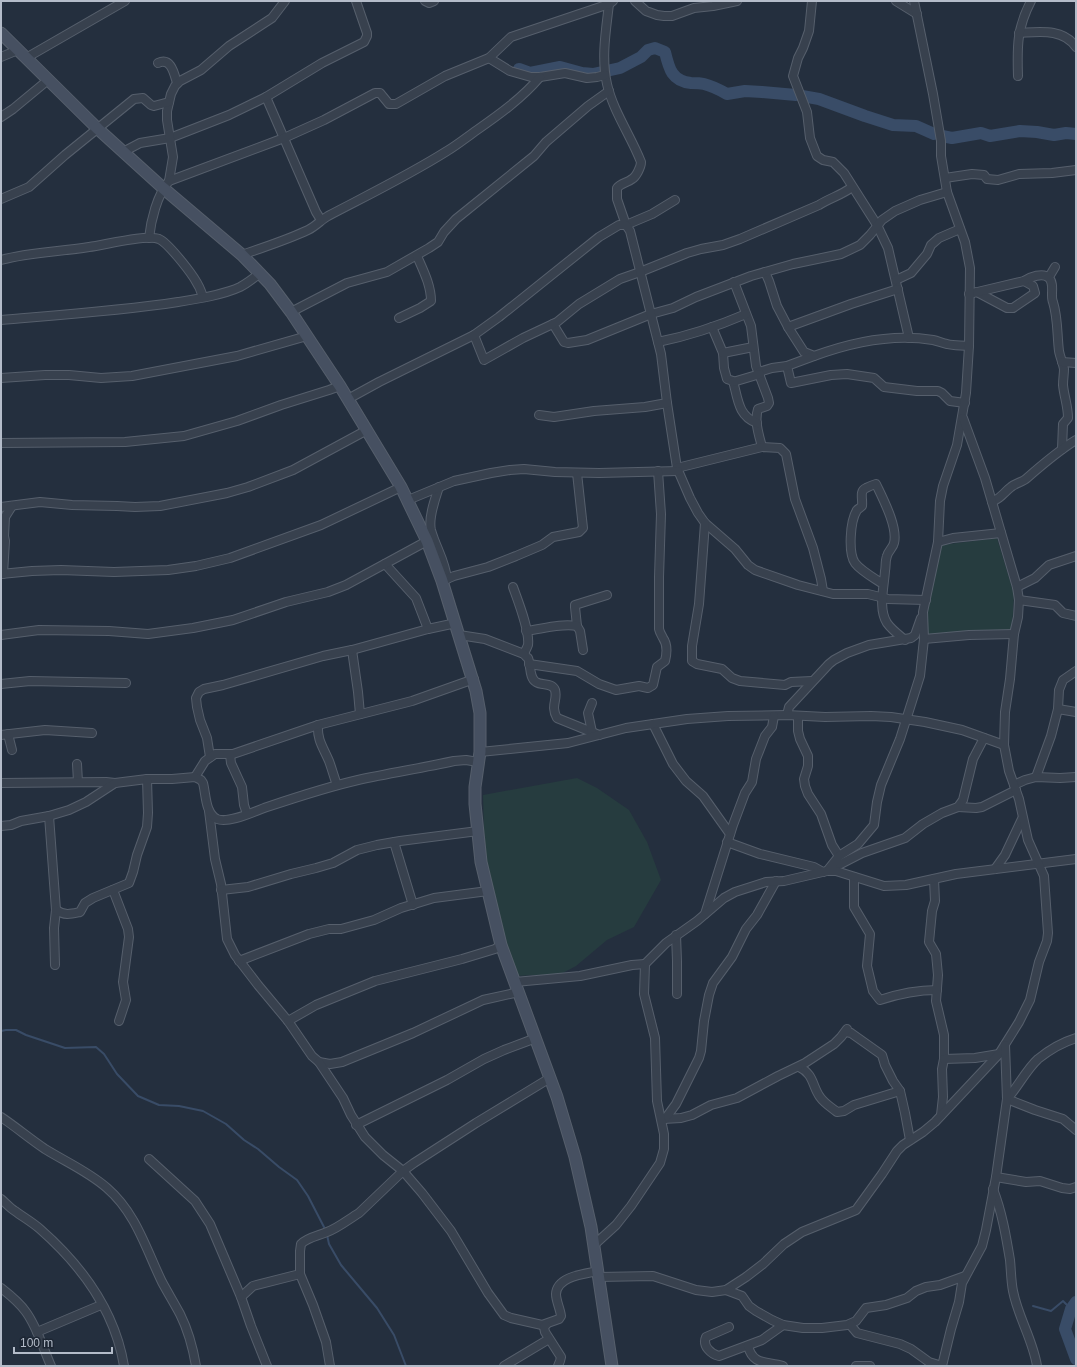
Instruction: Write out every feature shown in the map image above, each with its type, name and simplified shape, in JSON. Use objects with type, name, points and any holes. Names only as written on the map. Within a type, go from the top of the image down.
[{"type":"street","points":[[26,58],[125,1]]},
{"type":"street","points":[[149,238],[150,224],[166,184],[173,157],[167,120],[171,94],[177,83],[201,70],[230,46],[272,18],[285,1]]},
{"type":"street","points":[[123,152],[140,143],[170,138],[228,116],[266,97],[322,63],[364,42],[366,40],[367,33],[356,1]]},
{"type":"street","points":[[425,1],[429,3],[434,1]]},
{"type":"street","points":[[635,1],[646,11],[664,16],[672,16],[694,8],[737,1]]},
{"type":"street","points":[[812,1],[808,31],[793,76],[806,112],[810,138],[817,156],[822,160],[833,162],[844,173],[877,225],[888,248],[909,338]]},
{"type":"street","points":[[896,1],[917,14]]},
{"type":"street","points":[[787,716],[789,707],[829,664],[847,654],[869,646],[905,640],[915,635],[926,600],[938,542],[942,494],[957,445],[962,418],[968,370],[973,293],[965,242],[947,192],[944,178],[941,156],[941,141],[914,1]]},
{"type":"street","points":[[1018,76],[1019,33],[1022,20],[1031,1]]},
{"type":"street","points":[[166,184],[284,138],[324,120],[375,93],[380,93],[389,104],[396,104],[445,76],[489,58],[511,37],[611,3],[604,47],[605,74],[609,91],[641,162],[641,165],[633,179],[620,184],[617,188],[617,199],[626,225],[630,231],[658,342],[678,470],[694,506],[706,523],[735,549],[748,565],[755,570],[798,585],[840,595],[868,594],[882,597],[926,600]]},
{"type":"street","points":[[1,33],[98,129],[123,152],[166,184],[242,255],[281,297],[340,386],[401,487],[445,580],[459,635],[474,679],[480,713],[479,757],[475,787],[481,862],[501,944],[565,1120],[573,1149],[591,1227],[612,1366]]},
{"type":"street","points":[[1019,33],[1058,33],[1072,40],[1076,47]]},
{"type":"street","points":[[1,57],[18,50]]},
{"type":"street","points":[[489,58],[510,71],[520,75],[540,77],[565,73],[587,78],[605,74]]},
{"type":"street","points":[[158,63],[163,60],[171,65],[177,83]]},
{"type":"street","points":[[242,255],[307,230],[318,224],[321,220],[448,151],[518,100],[540,77]]},
{"type":"street","points":[[1,117],[13,110],[48,80]]},
{"type":"street","points":[[291,312],[346,283],[387,272],[417,256],[438,242],[444,232],[456,219],[534,156],[546,142],[588,106],[609,91]]},
{"type":"street","points":[[266,97],[316,212],[321,220]]},
{"type":"street","points":[[1,199],[29,187],[65,155],[137,98],[143,98],[154,106],[169,102]]},
{"type":"street","points":[[944,178],[972,174],[984,175],[987,179],[998,180],[1020,174],[1052,173],[1076,170]]},
{"type":"street","points":[[474,335],[484,360],[523,338],[553,324],[579,304],[620,279],[686,253],[723,245],[740,239],[819,205],[829,198],[842,194],[852,187]]},
{"type":"street","points":[[553,324],[564,342],[568,343],[587,340],[651,314],[673,308],[734,282],[794,264],[836,256],[851,250],[860,244],[870,235],[877,225],[895,211],[920,200],[947,192]]},
{"type":"street","points":[[348,399],[474,335],[499,317],[599,237],[619,225],[626,225],[652,214],[675,200]]},
{"type":"street","points":[[896,280],[911,273],[927,254],[931,245],[939,238],[960,230]]},
{"type":"street","points":[[1,260],[28,254],[88,248],[149,238],[159,239],[167,245],[194,278],[203,297]]},
{"type":"street","points":[[399,318],[431,301],[429,287],[417,256]]},
{"type":"street","points":[[1049,277],[1055,267]]},
{"type":"street","points":[[765,272],[777,306],[788,327],[804,352],[814,356]]},
{"type":"street","points":[[1,320],[153,306],[203,297],[240,287],[250,282],[260,273]]},
{"type":"street","points":[[973,293],[1024,281],[1032,276],[1049,277]]},
{"type":"street","points":[[1049,277],[1051,281],[1052,301],[1055,308],[1064,377],[1063,383],[1068,407],[1068,418],[1063,424],[1062,449]]},
{"type":"street","points":[[973,293],[1008,308],[1013,308],[1034,293],[1033,286],[1024,281]]},
{"type":"street","points":[[734,282],[753,334],[753,347],[756,366],[769,403],[767,406],[758,409],[757,423],[762,447]]},
{"type":"street","points":[[788,327],[844,306],[898,289]]},
{"type":"street","points":[[658,342],[677,338],[712,327],[746,314]]},
{"type":"street","points":[[712,327],[723,353],[726,379],[733,382],[772,368],[787,366],[831,350],[863,341],[883,338],[909,338],[933,340],[949,345],[969,346]]},
{"type":"street","points":[[1,378],[46,375],[69,375],[101,378],[132,376],[237,356],[307,336]]},
{"type":"street","points":[[723,353],[753,347]]},
{"type":"street","points":[[1062,362],[1076,363]]},
{"type":"street","points":[[787,366],[791,382],[831,376],[854,375],[874,378],[884,387],[917,391],[938,391],[950,401],[964,403]]},
{"type":"street","points":[[733,382],[742,412],[749,420],[757,423]]},
{"type":"street","points":[[1,443],[125,442],[184,436],[237,421],[340,386]]},
{"type":"street","points":[[539,415],[554,417],[594,411],[645,407],[667,403]]},
{"type":"street","points":[[1,784],[78,782],[115,783],[147,779],[195,778],[201,780],[203,783],[208,808],[227,939],[235,955],[288,1021],[312,1056],[319,1062],[343,1098],[356,1125],[365,1137],[383,1155],[403,1171],[422,1193],[451,1232],[488,1293],[504,1315],[511,1318],[546,1325],[562,1316],[556,1294],[559,1285],[569,1278],[599,1274],[653,1276],[687,1288],[719,1292],[726,1290],[746,1278],[784,1244],[802,1232],[856,1210],[897,1151],[910,1140],[923,1132],[941,1115],[999,1054],[1028,1005],[1039,962],[1047,941],[1044,876],[1028,840],[1021,808],[1009,771],[1004,745],[1005,712],[1014,634],[1018,617],[1019,600],[1017,587],[977,454],[962,418]]},
{"type":"street","points":[[1,507],[40,502],[72,505],[135,507],[160,506],[227,493],[248,487],[293,470],[367,430]]},
{"type":"street","points":[[992,502],[1000,498],[1013,486],[1027,478],[1040,465],[1076,440]]},
{"type":"street","points":[[408,500],[439,487],[473,476],[510,470],[524,469],[577,472],[678,470],[762,447],[780,448],[786,454],[795,499],[813,548],[823,591]]},
{"type":"street","points":[[530,664],[577,671],[599,684],[616,690],[639,686],[648,688],[653,685],[657,667],[665,660],[667,652],[664,638],[660,635],[659,629],[661,514],[658,471]]},
{"type":"street","points":[[445,580],[488,567],[516,556],[542,545],[553,537],[582,531],[583,528],[577,472]]},
{"type":"street","points":[[883,584],[856,564],[853,558],[851,540],[852,528],[857,511],[862,506],[863,500],[861,493],[863,489],[872,484],[876,484],[889,512],[895,542],[887,556],[882,597],[884,616],[887,622],[905,640]]},
{"type":"street","points":[[12,506],[5,517],[5,541],[2,574],[61,570],[114,572],[168,570],[196,566],[230,558],[316,527],[401,487]]},
{"type":"street","points":[[439,487],[433,505],[431,530],[445,566],[445,580]]},
{"type":"street","points":[[706,523],[700,604],[692,646],[692,661],[697,664],[722,669],[732,678],[740,681],[785,685],[791,682],[812,681]]},
{"type":"street","points":[[938,542],[953,538],[1001,533]]},
{"type":"street","points":[[1,635],[40,630],[110,631],[148,634],[193,628],[233,620],[286,602],[328,592],[346,585],[427,541]]},
{"type":"street","points":[[1017,587],[1035,578],[1049,565],[1076,556]]},
{"type":"street","points":[[386,564],[416,598],[428,629]]},
{"type":"street","points":[[513,587],[526,631],[528,646],[524,654]]},
{"type":"street","points":[[583,650],[582,637],[577,626],[575,604],[607,595]]},
{"type":"street","points":[[1019,600],[1055,605],[1063,613],[1076,616]]},
{"type":"street","points":[[825,872],[839,856],[858,844],[874,825],[881,785],[900,739],[920,676],[924,639],[923,612]]},
{"type":"street","points":[[210,757],[207,738],[200,720],[196,698],[199,692],[204,688],[223,685],[323,656],[456,623]]},
{"type":"street","points":[[526,631],[572,625],[577,626]]},
{"type":"street","points":[[924,639],[968,635],[1014,634]]},
{"type":"street","points":[[459,635],[485,639],[524,654],[528,658],[530,664],[532,678],[536,682],[550,685],[554,688],[556,693],[553,706],[554,713],[557,718],[595,734]]},
{"type":"street","points":[[352,650],[360,714]]},
{"type":"street","points":[[1036,777],[1051,736],[1058,709],[1059,690],[1063,680],[1076,671]]},
{"type":"street","points":[[195,778],[205,761],[215,754],[230,755],[318,725],[412,701],[474,679]]},
{"type":"street","points":[[1,684],[25,681],[126,683]]},
{"type":"street","points":[[592,703],[588,713],[595,734]]},
{"type":"street","points":[[1058,709],[1076,712]]},
{"type":"street","points":[[705,914],[741,802],[752,782],[756,760],[766,736],[772,727],[774,716]]},
{"type":"street","points":[[208,808],[217,819],[231,819],[337,785],[454,761],[568,743],[595,734],[626,728],[710,717],[798,716],[825,718],[871,716],[906,719],[951,728],[1004,745]]},
{"type":"street","points":[[798,716],[798,732],[808,756],[808,766],[804,779],[805,786],[808,794],[821,814],[832,845],[839,856]]},
{"type":"street","points":[[653,724],[672,764],[686,781],[702,796],[729,838],[760,854],[814,867],[825,872]]},
{"type":"street","points":[[318,725],[318,736],[337,785]]},
{"type":"street","points":[[12,750],[4,735],[45,730],[92,733]]},
{"type":"street","points":[[958,807],[963,800],[973,759],[984,738]]},
{"type":"street","points":[[230,755],[231,763],[242,787],[244,805],[247,814]]},
{"type":"street","points":[[77,764],[78,782]]},
{"type":"street","points":[[825,872],[862,853],[905,838],[923,824],[942,813],[958,807],[982,807],[1026,780],[1036,777],[1076,777]]},
{"type":"street","points":[[56,910],[68,915],[80,912],[85,903],[93,898],[129,883],[146,827],[148,813],[147,779]]},
{"type":"street","points":[[1,826],[11,825],[21,821],[49,816],[69,810],[86,802],[115,783]]},
{"type":"street","points":[[49,816],[53,887],[56,910],[54,928],[55,965]]},
{"type":"street","points":[[995,869],[1005,855],[1022,818]]},
{"type":"street","points":[[221,890],[248,887],[333,863],[357,850],[394,842],[478,831]]},
{"type":"street","points":[[394,842],[413,905]]},
{"type":"street","points":[[319,1062],[330,1064],[342,1062],[413,1033],[483,1000],[517,987],[632,965],[645,964],[676,935],[689,927],[724,898],[735,892],[766,882],[836,871],[869,880],[884,886],[906,885],[956,874],[1076,859]]},
{"type":"street","points":[[854,877],[854,907],[870,934],[867,966],[872,988],[876,996],[880,1000],[911,992],[937,990]]},
{"type":"street","points":[[934,879],[935,901],[932,911],[929,942],[936,954],[938,975],[936,1001],[944,1035],[944,1059],[942,1069],[943,1097],[941,1115]]},
{"type":"street","points":[[662,1119],[676,1104],[699,1058],[702,1046],[704,1021],[713,983],[732,957],[746,929],[757,915],[776,881]]},
{"type":"street","points":[[113,890],[128,929],[129,937],[123,982],[126,1000],[119,1022]]},
{"type":"street","points":[[239,961],[309,934],[329,929],[342,929],[374,920],[434,898],[488,891]]},
{"type":"street","points":[[676,935],[678,961],[677,994]]},
{"type":"street","points":[[288,1021],[316,1005],[375,981],[462,959],[495,949],[501,944]]},
{"type":"street","points":[[594,1245],[616,1225],[631,1206],[660,1163],[662,1157],[664,1142],[662,1119],[656,1101],[655,1038],[644,994],[645,964]]},
{"type":"street","points":[[662,1119],[681,1118],[692,1115],[711,1105],[737,1098],[800,1066],[834,1044],[846,1030],[881,1054],[893,1081],[900,1091],[910,1140]]},
{"type":"street","points":[[356,1125],[447,1080],[484,1059],[536,1038]]},
{"type":"street","points":[[1007,1099],[1038,1060],[1062,1043],[1076,1038]]},
{"type":"street","points":[[851,1324],[857,1333],[911,1348],[929,1362],[942,1366],[944,1354],[956,1316],[960,1290],[965,1276],[982,1246],[994,1189],[1007,1099],[1005,1044]]},
{"type":"street","points":[[944,1059],[975,1058],[999,1054]]},
{"type":"street","points":[[800,1066],[810,1075],[820,1098],[837,1112],[844,1111],[854,1105],[900,1091]]},
{"type":"street","points":[[330,1366],[326,1342],[300,1274],[300,1248],[303,1242],[332,1230],[359,1213],[403,1171],[476,1123],[550,1078]]},
{"type":"street","points":[[1007,1099],[1035,1110],[1063,1118],[1076,1130]]},
{"type":"street","points":[[1,1117],[33,1142],[86,1173],[116,1196],[129,1213],[138,1229],[162,1282],[181,1315],[191,1342],[196,1366]]},
{"type":"street","points":[[149,1159],[194,1201],[210,1224],[241,1297],[266,1366]]},
{"type":"street","points":[[996,1177],[1026,1182],[1040,1181],[1062,1188],[1070,1189],[1076,1187]]},
{"type":"street","points":[[994,1189],[1002,1214],[1010,1260],[1012,1290],[1035,1353],[1037,1366]]},
{"type":"street","points":[[1,1199],[14,1211],[38,1227],[68,1256],[87,1279],[112,1323],[118,1337],[124,1366]]},
{"type":"street","points":[[241,1297],[253,1286],[300,1274]]},
{"type":"street","points":[[726,1290],[742,1296],[749,1306],[756,1312],[783,1325],[803,1328],[822,1328],[851,1324],[856,1321],[866,1308],[886,1305],[907,1298],[916,1291],[926,1287],[940,1285],[965,1276]]},
{"type":"street","points":[[1,1288],[27,1312],[50,1366]]},
{"type":"street","points":[[36,1332],[102,1305]]},
{"type":"street","points":[[546,1325],[544,1330],[561,1357],[558,1366]]},
{"type":"street","points":[[729,1327],[706,1337],[705,1343],[708,1350],[713,1355],[719,1356],[762,1340],[783,1325]]},
{"type":"street","points":[[504,1366],[549,1339]]},
{"type":"street","points":[[748,1346],[753,1358],[759,1361],[783,1366]]},
{"type":"street","points":[[856,1366],[870,1366]]},
{"type":"green space","points":[[997,538],[1014,594],[1012,630],[928,636],[926,619],[933,575],[942,545]]},
{"type":"green space","points":[[577,778],[597,788],[629,810],[647,842],[661,880],[634,927],[607,940],[576,966],[557,976],[516,976],[485,868],[483,795]]},
{"type":"waterway","points":[[519,69],[530,73],[560,67],[582,73],[593,74],[620,68],[641,57],[648,50],[655,48],[665,52],[670,69],[679,80],[691,83],[701,83],[716,88],[727,94],[745,91],[796,95]]},
{"type":"waterway","points":[[802,96],[819,99],[893,125],[916,126],[934,134]]},
{"type":"waterway","points":[[942,136],[952,138],[981,133],[990,136],[1020,131],[1054,135],[1066,133],[1076,134]]},
{"type":"waterway","points":[[1,1031],[16,1030],[26,1035],[65,1048],[96,1047],[104,1054],[117,1074],[138,1096],[159,1105],[179,1106],[203,1111],[226,1124],[244,1140],[258,1149],[297,1180],[308,1196],[325,1229]]},
{"type":"waterway","points":[[327,1235],[329,1244],[341,1265],[377,1308],[394,1335],[406,1366]]},
{"type":"waterway","points":[[1033,1306],[1051,1311],[1063,1301],[1071,1309]]},
{"type":"waterway","points":[[1076,1302],[1071,1309],[1065,1329],[1076,1359]]}]
